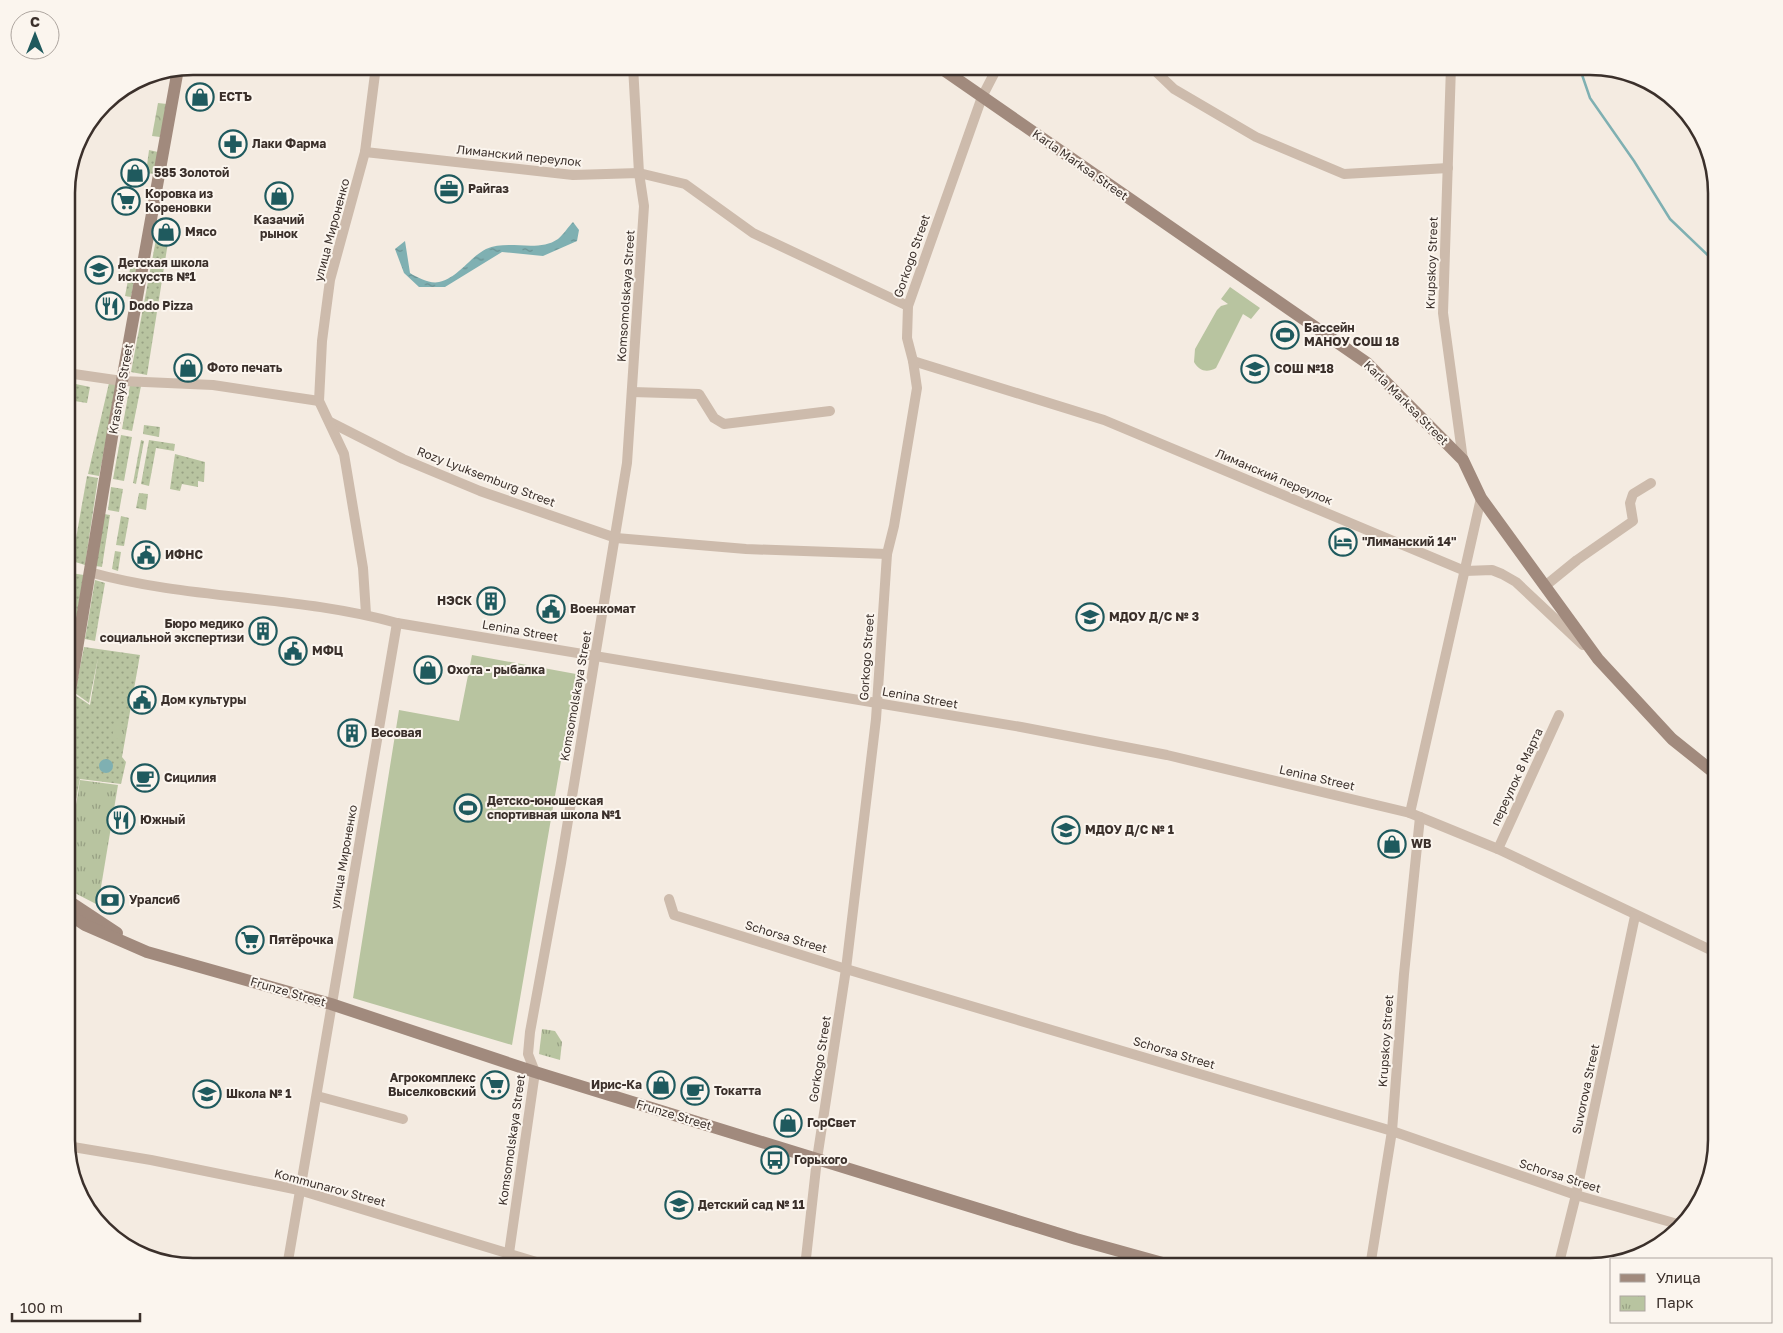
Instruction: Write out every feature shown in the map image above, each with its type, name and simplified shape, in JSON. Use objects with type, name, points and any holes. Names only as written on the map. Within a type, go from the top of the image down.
[{"type":"main road","name":"Karla Marksa Street","points":[[951,75],[1367,363],[1463,460],[1481,498],[1598,659],[1672,739],[1708,768]]},
{"type":"main road","name":"Krasnaya Street","points":[[75,655],[177,76]]},
{"type":"main road","name":"Frunze Street","points":[[75,906],[115,931],[172,958]]},
{"type":"main road","name":"Frunze Street","points":[[75,919],[85,925],[147,952],[331,1004],[535,1072],[1076,1240],[1143,1258]]},
{"type":"street","name":"улица Мироненко","points":[[319,401],[322,341],[330,280],[365,152],[375,75]]},
{"type":"street","name":"Komsomolskaya Street","points":[[508,1258],[535,1072],[528,1054],[530,1032],[616,538],[627,463],[644,206],[639,173],[634,75]]},
{"type":"street","name":"Gorkogo Street","points":[[806,1258],[817,1159],[846,969],[876,703],[887,554],[894,526],[917,388],[914,361],[907,338],[908,306],[982,96],[993,75]]},
{"type":"street","points":[[1159,75],[1174,89],[1256,137],[1344,174],[1448,168]]},
{"type":"street","name":"Krupskoy Street","points":[[1451,75],[1443,313],[1463,460]]},
{"type":"street","name":"Лиманский переулок","points":[[365,152],[573,175],[639,173],[685,184],[753,233],[908,306]]},
{"type":"street","name":"Лиманский переулок","points":[[914,361],[1104,420],[1465,571],[1492,570],[1516,582],[1598,659]]},
{"type":"street","points":[[75,374],[157,386],[212,385],[319,401],[344,454],[363,568],[366,614]]},
{"type":"street","points":[[632,392],[699,394],[714,418],[724,424],[830,411]]},
{"type":"street","name":"Rozy Lyuksemburg Street","points":[[330,422],[403,459],[480,491],[616,538],[746,549],[887,554]]},
{"type":"street","points":[[1545,586],[1577,560],[1633,521],[1630,503],[1633,494],[1651,483]]},
{"type":"street","name":"Krupskoy Street","points":[[1371,1258],[1392,1131],[1415,815],[1481,498]]},
{"type":"street","name":"Lenina Street","points":[[89,572],[121,580],[181,590],[366,614],[397,623],[1021,727],[1166,755],[1415,815],[1498,849],[1635,916],[1708,949]]},
{"type":"street","name":"улица Мироненко","points":[[289,1258],[397,623]]},
{"type":"street","name":"переулок 8 Марта","points":[[1498,849],[1559,715]]},
{"type":"street","name":"Schorsa Street","points":[[669,899],[674,915],[846,969],[1392,1131],[1576,1195],[1673,1223]]},
{"type":"street","name":"Suvorova Street","points":[[1560,1258],[1576,1195],[1635,916]]},
{"type":"street","points":[[317,1096],[404,1119]]},
{"type":"street","name":"Kommunarov Street","points":[[75,1147],[151,1160],[300,1190],[525,1258]]},
{"type":"green space","points":[[158,103],[167,104],[160,137],[152,136]]},
{"type":"green space","points":[[149,150],[158,152],[154,174],[146,173]]},
{"type":"green space","points":[[157,234],[169,236],[147,375],[131,372]]},
{"type":"green space","points":[[131,264],[137,265],[131,297],[125,296]]},
{"type":"green space","points":[[1230,287],[1260,308],[1251,319],[1243,314],[1216,368],[1204,370],[1194,362],[1195,349],[1217,310],[1221,306],[1228,304],[1221,299]]},
{"type":"green space","points":[[109,383],[117,384],[99,476],[88,474]]},
{"type":"green space","points":[[75,384],[90,387],[87,403],[75,401]]},
{"type":"green space","points":[[130,385],[141,386],[132,431],[122,429]]},
{"type":"green space","points":[[144,425],[160,427],[159,437],[143,434]]},
{"type":"green space","points":[[121,435],[132,437],[124,481],[113,479]]},
{"type":"green space","points":[[141,440],[144,441],[136,484],[133,483]]},
{"type":"green space","points":[[149,440],[175,444],[174,451],[156,448],[149,486],[141,484]]},
{"type":"green space","points":[[175,454],[205,462],[204,482],[198,481],[198,487],[182,484],[180,491],[170,489]]},
{"type":"green space","points":[[87,476],[98,478],[85,565],[75,562],[75,544]]},
{"type":"green space","points":[[111,487],[123,489],[119,512],[108,510]]},
{"type":"green space","points":[[139,493],[148,494],[146,510],[136,508]]},
{"type":"green space","points":[[104,514],[110,515],[102,567],[96,566]]},
{"type":"green space","points":[[121,516],[129,518],[124,546],[116,545]]},
{"type":"green space","points":[[115,551],[121,552],[118,571],[112,569]]},
{"type":"green space","points":[[75,574],[84,575],[75,625]]},
{"type":"green space","points":[[95,580],[105,583],[95,641],[85,639]]},
{"type":"green space","points":[[84,647],[140,655],[122,757],[126,762],[121,784],[80,779],[75,805],[75,695],[90,705],[98,658],[89,703],[75,693]]},
{"type":"green space","name":"Детско-юношеская спортивная школа №1","points":[[472,655],[576,674],[512,1045],[353,998],[399,710],[459,721]]},
{"type":"green space","points":[[115,723],[127,724],[124,740],[112,738]]},
{"type":"green space","points":[[80,780],[118,785],[98,905],[75,893],[75,811]]},
{"type":"green space","points":[[542,1029],[555,1031],[562,1042],[560,1060],[539,1054]]},
{"type":"water","points":[[573,222],[579,230],[577,241],[543,256],[502,252],[445,287],[419,287],[404,273],[395,249],[405,241],[410,273],[420,279],[439,282],[458,272],[486,249],[504,245],[532,246],[550,243],[558,239]]},
{"type":"water","points":[[106,759],[111,761],[113,766],[111,771],[106,773],[101,771],[99,766],[101,761]]},
{"type":"waterway","points":[[1582,75],[1590,98],[1634,161],[1670,219],[1708,255]]},
{"type":"place","name":"ЕСТЪ","points":[[200,97]]},
{"type":"place","name":"Лаки Фарма","points":[[233,144]]},
{"type":"place","name":"585 Золотой","points":[[135,173]]},
{"type":"place","name":"Райгаз","points":[[449,189]]},
{"type":"place","name":"Казачий рынок","points":[[279,196]]},
{"type":"place","name":"Коровка из Кореновки","points":[[126,201]]},
{"type":"place","name":"Мясо","points":[[166,232]]},
{"type":"place","name":"Детская школа искусств №1","points":[[99,270]]},
{"type":"place","name":"Dodo Pizza","points":[[110,306]]},
{"type":"place","name":"Бассейн МАНОУ СОШ 18","points":[[1285,335]]},
{"type":"place","name":"Фото печать","points":[[188,368]]},
{"type":"place","name":"СОШ №18","points":[[1255,369]]},
{"type":"place","name":"\"Лиманский 14\"","points":[[1343,542]]},
{"type":"place","name":"ИФНС","points":[[146,555]]},
{"type":"place","name":"НЭСК","points":[[491,601]]},
{"type":"place","name":"Военкомат","points":[[551,609]]},
{"type":"place","name":"МДОУ Д/С № 3","points":[[1090,617]]},
{"type":"place","name":"Бюро медико социальной экспертизи","points":[[263,631]]},
{"type":"place","name":"МФЦ","points":[[293,651]]},
{"type":"place","name":"Охота - рыбалка","points":[[428,670]]},
{"type":"place","name":"Дом культуры","points":[[142,700]]},
{"type":"place","name":"Весовая","points":[[352,733]]},
{"type":"place","name":"Сицилия","points":[[145,778]]},
{"type":"place","name":"Детско-юношеская спортивная школа №1","points":[[468,808]]},
{"type":"place","name":"Южный","points":[[121,820]]},
{"type":"place","name":"МДОУ Д/С № 1","points":[[1066,830]]},
{"type":"place","name":"WB","points":[[1392,844]]},
{"type":"place","name":"Уралсиб","points":[[110,900]]},
{"type":"place","name":"Пятёрочка","points":[[250,940]]},
{"type":"place","name":"Агрокомплекс Выселковский","points":[[495,1085]]},
{"type":"place","name":"Ирис-Ка","points":[[661,1085]]},
{"type":"place","name":"Токатта","points":[[695,1091]]},
{"type":"place","name":"Школа № 1","points":[[207,1094]]},
{"type":"place","name":"ГорСвет","points":[[788,1123]]},
{"type":"place","name":"Горького","points":[[775,1160]]},
{"type":"place","name":"Детский сад № 11","points":[[679,1205]]}]
